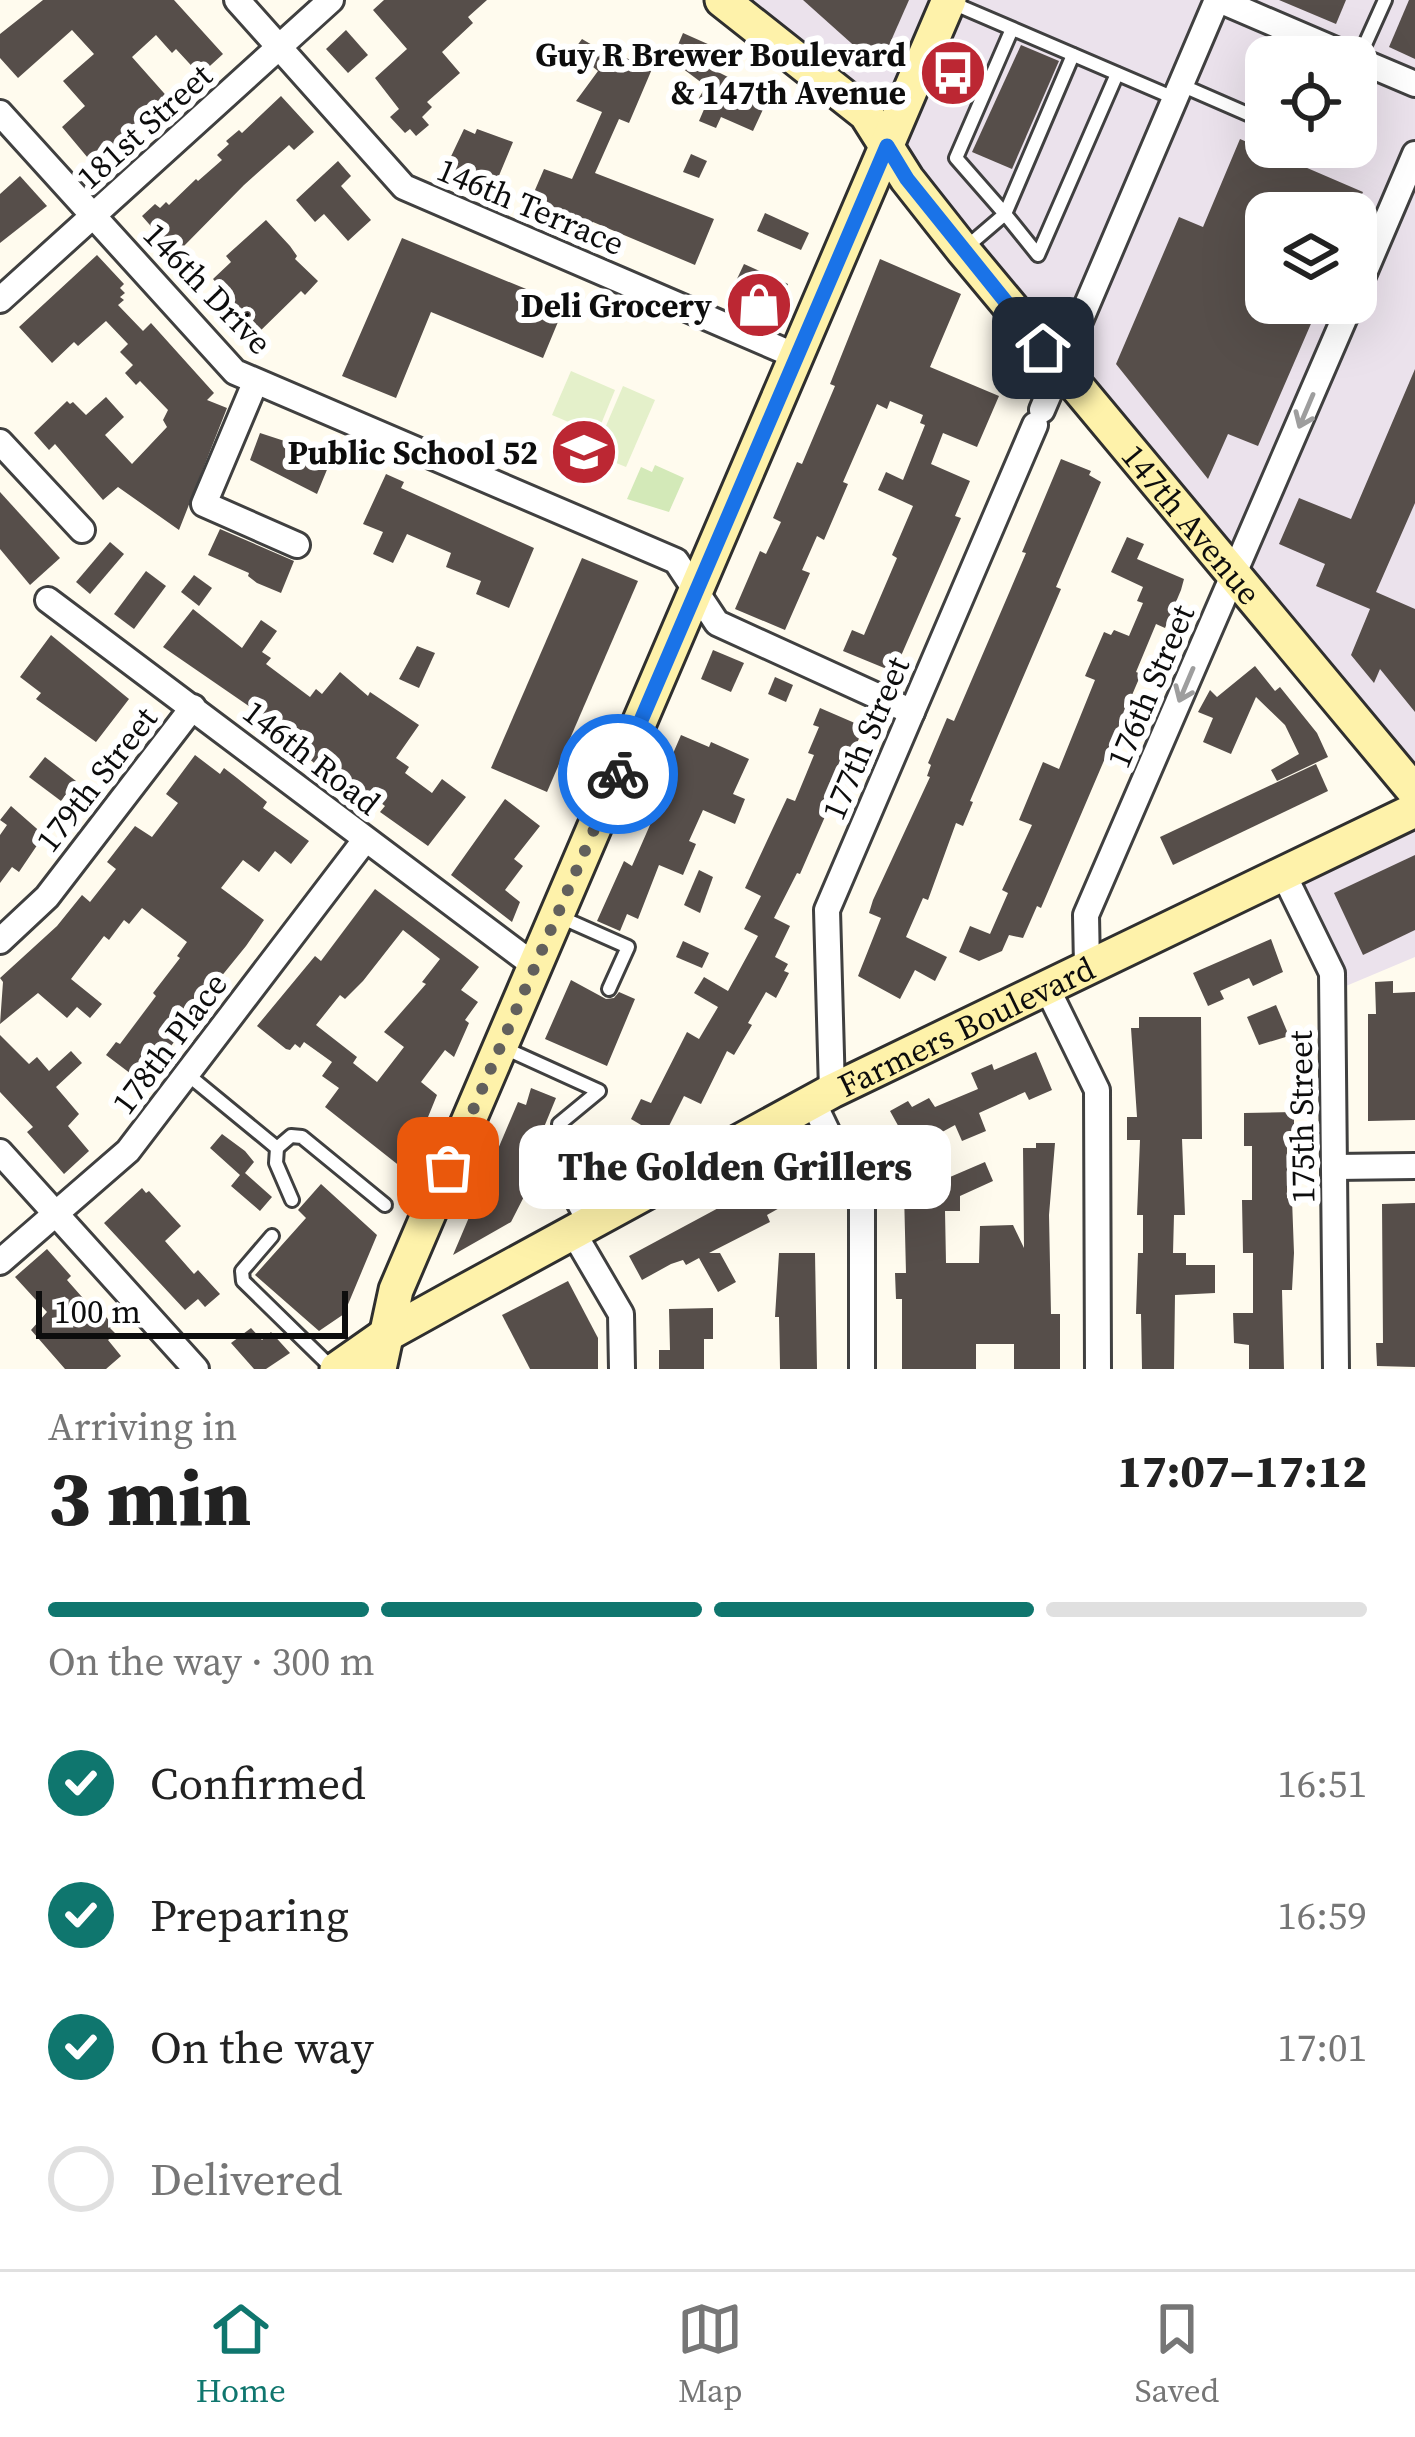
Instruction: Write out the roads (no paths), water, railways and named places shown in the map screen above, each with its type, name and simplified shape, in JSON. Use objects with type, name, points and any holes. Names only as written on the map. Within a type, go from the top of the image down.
[{"type":"main road","name":"147th Avenue","points":[[722,0],[866,114],[907,179],[963,250],[1415,792]]},
{"type":"main road","points":[[381,1353],[396,1290],[949,1]]},
{"type":"main road","name":"Farmers Boulevard","points":[[335,1369],[381,1353],[579,1228],[823,1097],[1415,810]]},
{"type":"street","name":"146th Terrace","points":[[237,0],[404,188],[796,356]]},
{"type":"street","name":"181st Street","points":[[0,300],[331,0]]},
{"type":"street","points":[[1224,1],[1304,36]]},
{"type":"street","name":"177th Street","points":[[862,1369],[862,1204],[823,1097],[827,910],[1178,92],[1224,1]]},
{"type":"street","points":[[1377,68],[1415,84]]},
{"type":"street","name":"146th Drive","points":[[0,113],[235,372],[676,561],[717,623],[912,712]]},
{"type":"street","points":[[1377,243],[1415,154]]},
{"type":"street","name":"176th Street","points":[[1087,967],[1086,915],[1343,324]]},
{"type":"street","points":[[255,383],[204,504],[297,544]]},
{"type":"street","points":[[0,442],[82,530]]},
{"type":"street","name":"146th Road","points":[[48,600],[535,966]]},
{"type":"street","name":"179th Street","points":[[0,941],[47,897],[193,707]]},
{"type":"street","name":"178th Place","points":[[0,1262],[128,1151],[365,840]]},
{"type":"street","name":"175th Street","points":[[1284,875],[1332,973],[1336,1369]]},
{"type":"street","points":[[1046,986],[1096,1090],[1098,1369]]},
{"type":"street","points":[[0,1152],[196,1369]]},
{"type":"street","points":[[1335,1167],[1415,1166]]},
{"type":"street","points":[[579,1228],[621,1314],[622,1369]]},
{"type":"lane","points":[[1366,36],[1384,0]]},
{"type":"lane","points":[[949,1],[1117,74],[1245,115]]},
{"type":"lane","points":[[1012,28],[956,158],[1038,255],[1117,74]]},
{"type":"lane","points":[[963,250],[1005,214],[1072,55]]},
{"type":"lane","points":[[557,915],[628,947],[609,989]]},
{"type":"lane","points":[[501,1046],[599,1091],[559,1124]]},
{"type":"lane","points":[[187,1074],[277,1148]]},
{"type":"lane","points":[[292,1200],[276,1163],[277,1148],[291,1136],[302,1137],[385,1204]]},
{"type":"lane","points":[[579,1228],[564,1186],[573,1166],[602,1149]]},
{"type":"lane","points":[[272,1236],[242,1271],[243,1282],[335,1369]]},
{"type":"place","name":"Guy R Brewer Boulevard & 147th Avenue","points":[[953,73]]},
{"type":"place","name":"Deli Grocery","points":[[759,305]]},
{"type":"place","name":"Public School 52","points":[[584,452]]},
{"type":"place","name":"The Golden Grillers","points":[[448,1168]]}]
